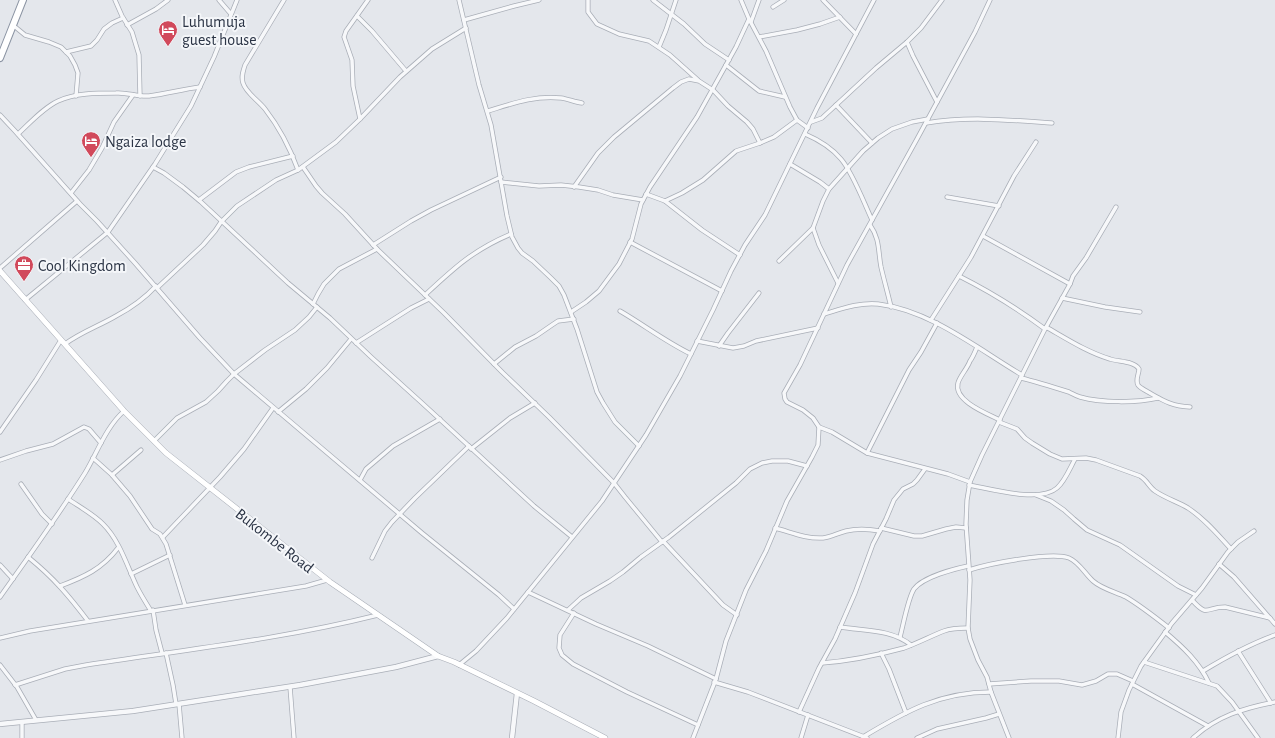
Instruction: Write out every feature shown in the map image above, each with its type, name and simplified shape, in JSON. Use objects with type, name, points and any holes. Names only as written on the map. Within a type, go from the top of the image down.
[{"type":"highway","points":[[0,58],[14,26],[23,0]]},
{"type":"main road","name":"Bukombe Road","points":[[0,269],[25,300],[124,411],[166,453],[327,580],[438,656],[517,693],[605,738]]},
{"type":"street","points":[[115,0],[134,39],[139,55],[140,96]]},
{"type":"street","points":[[127,25],[156,9],[168,0]]},
{"type":"street","points":[[218,0],[231,14]]},
{"type":"street","points":[[25,300],[108,232],[153,167],[191,106],[237,0]]},
{"type":"street","points":[[284,0],[245,65],[242,74],[242,82],[245,88],[264,108],[287,143],[298,170]]},
{"type":"street","points":[[360,118],[353,86],[352,60],[344,37],[346,30],[358,16],[368,0]]},
{"type":"street","points":[[459,0],[479,85],[488,111],[511,234],[522,253],[533,261],[559,286],[574,319],[597,392],[615,422],[639,446]]},
{"type":"street","points":[[464,20],[539,0]]},
{"type":"street","points":[[588,0],[588,12],[597,24],[619,34],[649,41],[670,55],[699,81],[713,90],[753,129],[760,143]]},
{"type":"street","points":[[653,0],[684,24],[705,44],[729,60]]},
{"type":"street","points":[[659,48],[676,0]]},
{"type":"street","points":[[741,0],[797,120],[808,128]]},
{"type":"street","points":[[571,312],[599,291],[619,264],[630,242],[641,204],[646,194],[713,90],[759,0]]},
{"type":"street","points":[[773,7],[784,0]]},
{"type":"street","points":[[823,0],[856,34]]},
{"type":"street","points":[[459,665],[476,651],[507,618],[602,501],[639,446],[662,408],[691,354],[740,255],[764,215],[812,122],[817,108],[874,0]]},
{"type":"street","points":[[812,122],[822,118],[907,42],[925,23],[942,0]]},
{"type":"street","points":[[693,738],[715,681],[726,641],[746,590],[766,551],[787,501],[818,445],[819,427],[814,418],[803,410],[786,402],[784,394],[795,376],[847,265],[927,121],[975,32],[990,0]]},
{"type":"street","points":[[358,16],[372,30],[406,71]]},
{"type":"street","points":[[759,37],[797,30],[840,17]]},
{"type":"street","points":[[66,52],[91,46],[104,29],[112,23],[124,18]]},
{"type":"street","points":[[14,26],[25,34],[49,42],[66,52],[76,65],[78,73],[76,96]]},
{"type":"street","points":[[0,432],[63,342],[116,316],[157,287],[203,245],[221,222],[237,206],[276,180],[303,167],[336,142],[406,71],[432,49],[466,28]]},
{"type":"street","points":[[907,42],[937,102]]},
{"type":"street","points":[[726,65],[759,91],[785,97]]},
{"type":"street","points":[[574,187],[598,153],[614,137],[681,82],[689,79],[699,81]]},
{"type":"street","points":[[18,134],[45,110],[68,97],[118,92],[149,96],[200,87]]},
{"type":"street","points":[[71,193],[89,170],[102,148],[114,122],[133,95]]},
{"type":"street","points":[[488,111],[530,99],[560,98],[582,103]]},
{"type":"street","points":[[836,104],[872,143]]},
{"type":"street","points":[[0,115],[77,201],[108,232],[200,338],[234,374],[514,609]]},
{"type":"street","points":[[779,261],[813,228],[829,189],[862,151],[892,129],[912,122],[980,118],[1052,123]]},
{"type":"street","points":[[665,201],[682,193],[703,180],[736,151],[774,137],[797,120]]},
{"type":"street","points":[[805,134],[819,140],[841,159],[847,168],[872,220]]},
{"type":"street","points":[[931,320],[983,236],[1023,161],[1036,142]]},
{"type":"street","points":[[199,200],[236,172],[249,167],[293,156]]},
{"type":"street","points":[[790,164],[829,189]]},
{"type":"street","points":[[153,167],[183,187],[199,200],[221,222],[288,283],[317,307],[534,506],[572,537]]},
{"type":"street","points":[[303,167],[316,186],[349,218],[377,249],[535,403],[614,483],[662,542],[723,605],[737,615]]},
{"type":"street","points":[[374,245],[424,214],[501,177]]},
{"type":"street","points":[[502,182],[540,186],[561,185],[598,190],[613,195],[643,200]]},
{"type":"street","points":[[646,194],[665,201],[702,230],[740,255]]},
{"type":"street","points":[[947,197],[999,206]]},
{"type":"street","points":[[0,269],[77,201]]},
{"type":"street","points":[[1009,738],[991,692],[987,676],[972,645],[968,628],[970,600],[966,528],[967,500],[970,484],[982,455],[1045,328],[1074,276],[1116,207]]},
{"type":"street","points":[[870,225],[875,232],[877,239],[881,266],[891,307]]},
{"type":"street","points":[[813,228],[819,245],[838,283]]},
{"type":"street","points":[[425,295],[450,271],[471,255],[486,245],[511,234]]},
{"type":"street","points":[[983,236],[1070,284]]},
{"type":"street","points":[[630,242],[722,291]]},
{"type":"street","points":[[313,304],[324,284],[339,269],[377,249]]},
{"type":"street","points":[[959,276],[982,288],[1045,328],[1091,352],[1121,362],[1134,364],[1139,369],[1137,384],[1141,388],[1173,405],[1190,407]]},
{"type":"street","points":[[719,346],[759,293]]},
{"type":"street","points":[[1062,298],[1105,307],[1140,312]]},
{"type":"street","points":[[356,343],[411,308],[429,299]]},
{"type":"street","points":[[824,314],[851,306],[877,304],[891,307],[924,316],[977,347],[1022,376],[1080,397],[1122,402],[1147,401],[1158,398]]},
{"type":"street","points":[[154,441],[178,418],[206,402],[234,374],[265,350],[295,330],[317,307]]},
{"type":"street","points":[[620,311],[660,337],[691,354]]},
{"type":"street","points":[[494,364],[515,347],[536,336],[558,321],[574,319]]},
{"type":"street","points":[[867,453],[909,370],[937,323]]},
{"type":"street","points":[[697,341],[733,348],[770,338],[818,328]]},
{"type":"street","points":[[278,412],[306,389],[327,368],[351,339]]},
{"type":"street","points":[[977,347],[957,387],[959,394],[966,402],[1017,430],[1025,438],[1050,454],[1062,459],[1086,458],[1096,460],[1145,479],[1151,488],[1156,492],[1188,508],[1201,518],[1231,549]]},
{"type":"street","points":[[372,558],[385,531],[399,514],[470,447],[510,418],[535,403]]},
{"type":"street","points":[[163,537],[210,489],[244,449],[273,408]]},
{"type":"street","points":[[0,597],[52,524],[112,425],[124,411]]},
{"type":"street","points":[[360,480],[366,469],[393,446],[440,420]]},
{"type":"street","points":[[0,460],[53,444],[84,427],[89,429],[101,443]]},
{"type":"street","points":[[819,427],[832,432],[867,453],[948,474],[970,484],[1022,495],[1036,495],[1053,491],[1058,487],[1075,459]]},
{"type":"street","points":[[112,475],[141,450]]},
{"type":"street","points":[[93,458],[112,475],[130,496],[152,529],[163,537],[185,605]]},
{"type":"street","points":[[568,610],[581,598],[610,581],[641,556],[662,542],[736,483],[750,469],[762,463],[772,461],[788,461],[807,466]]},
{"type":"street","points":[[799,712],[835,639],[855,593],[873,544],[894,500],[902,488],[917,480],[925,469]]},
{"type":"street","points":[[20,484],[42,514],[52,524]]},
{"type":"street","points":[[1036,495],[1051,501],[1087,530],[1120,545],[1178,586],[1196,595]]},
{"type":"street","points":[[68,499],[104,525],[118,548],[142,596],[152,610],[156,630],[178,704],[182,738]]},
{"type":"street","points":[[775,528],[798,536],[824,538],[855,529],[881,529],[914,536],[922,536],[956,527],[966,528]]},
{"type":"street","points":[[1118,738],[1121,712],[1133,683],[1144,662],[1168,628],[1196,595],[1231,549],[1238,542],[1254,532]]},
{"type":"street","points":[[60,586],[80,579],[91,572],[103,564],[118,548]]},
{"type":"street","points":[[131,574],[170,555]]},
{"type":"street","points":[[900,637],[911,596],[917,586],[934,577],[956,569],[1046,556],[1068,557],[1074,560],[1094,582],[1126,597],[1168,628]]},
{"type":"street","points":[[28,558],[60,586],[88,622]]},
{"type":"street","points":[[1219,564],[1234,577],[1275,624]]},
{"type":"street","points":[[0,565],[13,580]]},
{"type":"street","points":[[0,638],[30,631],[152,610],[306,586],[327,580]]},
{"type":"street","points":[[528,592],[596,624],[648,646],[715,681],[748,692],[865,737],[906,713],[934,700],[973,692],[991,692]]},
{"type":"street","points":[[1192,600],[1207,612],[1217,607],[1225,607],[1270,618]]},
{"type":"street","points":[[574,613],[560,635],[559,648],[562,655],[573,664],[627,692],[698,725]]},
{"type":"street","points":[[15,685],[65,669],[281,636],[378,615]]},
{"type":"street","points":[[840,627],[886,632],[900,637],[911,645]]},
{"type":"street","points":[[822,663],[853,659],[881,653],[911,645],[944,631],[958,628],[968,628]]},
{"type":"street","points":[[1166,632],[1188,653],[1203,672],[1209,683]]},
{"type":"street","points":[[1203,672],[1238,651],[1260,640],[1275,635]]},
{"type":"street","points":[[1193,738],[1208,726],[1222,718],[1238,711],[1273,702],[1238,651]]},
{"type":"street","points":[[881,653],[889,668],[906,713]]},
{"type":"street","points":[[0,724],[133,711],[290,687],[396,667],[438,656]]},
{"type":"street","points":[[1144,662],[1218,686],[1232,702],[1258,738]]},
{"type":"street","points":[[0,665],[15,685],[36,720]]},
{"type":"street","points":[[989,684],[1031,680],[1059,681],[1082,685],[1096,681],[1108,674],[1117,674],[1208,726]]},
{"type":"street","points":[[290,687],[294,738]]},
{"type":"street","points":[[512,738],[517,693]]},
{"type":"street","points":[[917,738],[937,729],[999,714]]},
{"type":"street","points":[[801,738],[808,715]]},
{"type":"street","points":[[22,722],[22,738]]},
{"type":"place","name":"Luhumuja guest house","points":[[168,47]]},
{"type":"place","name":"Ngaiza lodge","points":[[91,158]]},
{"type":"place","name":"Cool Kingdom","points":[[24,282]]}]
